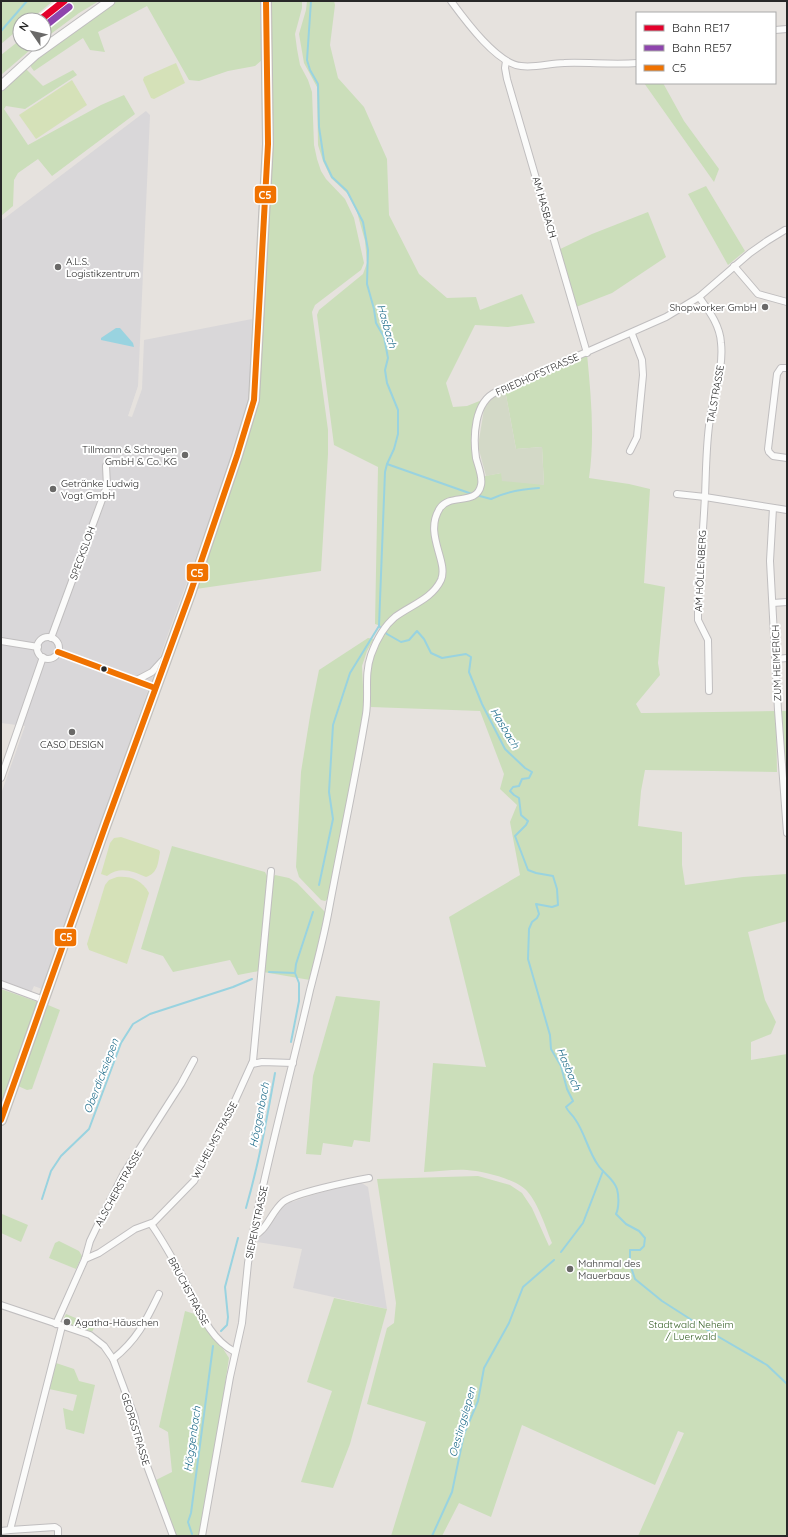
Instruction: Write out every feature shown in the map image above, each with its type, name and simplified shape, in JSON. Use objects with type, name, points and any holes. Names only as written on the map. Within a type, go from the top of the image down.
[{"type":"main road","points":[[1,86],[36,54],[110,1]]},
{"type":"main road","points":[[1,1120],[167,656],[237,456],[254,400],[268,144],[266,1]]},
{"type":"street","points":[[451,1],[478,36],[506,61],[521,66],[563,63],[636,63]]},
{"type":"street","points":[[776,30],[787,30]]},
{"type":"street","name":"AM HASBACH","points":[[506,61],[505,68],[507,79],[587,353]]},
{"type":"street","name":"FRIEDHOFSTRASSE","points":[[380,634],[397,616],[430,594],[440,582],[443,572],[434,529],[440,508],[450,501],[473,497],[478,492],[481,485],[476,454],[475,433],[478,415],[485,400],[491,394],[632,334],[666,317],[699,297],[734,266],[767,241],[786,230]]},
{"type":"street","points":[[734,266],[758,294],[787,302]]},
{"type":"street","name":"TALSTRASSE","points":[[699,297],[714,319],[719,330],[721,344],[719,371],[709,424],[705,496]]},
{"type":"street","points":[[630,451],[637,437],[643,375],[642,360],[632,334]]},
{"type":"street","points":[[787,368],[781,368],[777,374],[768,449],[771,454],[787,458]]},
{"type":"street","name":"SPECKSLOH","points":[[50,638],[106,486],[106,466]]},
{"type":"street","points":[[677,494],[705,496],[787,510]]},
{"type":"street","name":"AM HÖLLENBERG","points":[[705,496],[698,620],[708,640],[709,691]]},
{"type":"street","name":"ZUM HEIMERICH","points":[[772,508],[770,561],[778,710],[787,833]]},
{"type":"street","points":[[773,602],[787,602]]},
{"type":"street","name":"SIEPENSTRASSE","points":[[202,1536],[235,1352],[242,1323],[252,1237],[329,911],[366,712],[367,668],[380,634]]},
{"type":"street","points":[[50,638],[58,643],[58,652],[52,658],[43,657],[39,653],[38,647],[42,639],[50,638]]},
{"type":"street","points":[[1,641],[38,647]]},
{"type":"street","points":[[58,652],[155,688]]},
{"type":"street","points":[[135,681],[152,672],[167,656]]},
{"type":"street","points":[[1,778],[43,657]]},
{"type":"street","points":[[776,659],[787,658]]},
{"type":"street","name":"WILHELMSTRASSE","points":[[85,1259],[99,1253],[135,1229],[151,1224],[192,1183],[198,1175],[219,1135],[252,1064],[271,871]]},
{"type":"street","points":[[1,984],[44,1000]]},
{"type":"street","name":"ALSCHERSTRASSE","points":[[10,1530],[59,1325],[85,1259],[90,1241],[118,1185],[181,1084],[194,1060]]},
{"type":"street","points":[[252,1064],[270,1062],[293,1063]]},
{"type":"street","points":[[252,1237],[259,1234],[280,1204],[287,1200],[350,1181],[369,1178]]},
{"type":"street","name":"BRUCHSTRASSE","points":[[151,1224],[186,1283],[209,1328],[220,1341],[235,1352]]},
{"type":"street","points":[[113,1359],[137,1336],[159,1294]]},
{"type":"street","name":"GEORGSTRASSE","points":[[1,1304],[96,1338],[108,1349],[134,1418],[140,1447],[173,1536]]},
{"type":"street","points":[[1,1531],[55,1527],[58,1529],[58,1536]]},
{"type":"shaded area","points":[[146,111],[150,115],[138,386],[128,416],[132,417],[142,389],[144,340],[252,319],[250,399],[220,491],[42,989],[34,986],[31,993],[1,982],[1,794],[25,726],[1,723],[1,221]]},
{"type":"shaded area","points":[[360,1182],[368,1187],[387,1309],[293,1288],[302,1249],[257,1242],[277,1213],[286,1204]]},
{"type":"green space","points":[[1,1],[53,1],[40,12],[12,12],[12,35],[1,44]]},
{"type":"green space","points":[[68,1],[99,1],[79,13],[52,33],[52,14]]},
{"type":"green space","points":[[117,1],[260,1],[262,60],[255,66],[228,71],[199,81],[189,80],[147,6],[98,32],[105,52],[90,50],[83,38],[34,71],[31,67],[31,62],[45,52],[52,52],[52,47]]},
{"type":"green space","points":[[272,1],[302,1],[302,8],[295,34],[300,65],[308,80],[312,92],[314,145],[317,159],[321,171],[326,179],[345,199],[354,218],[364,263],[361,270],[315,305],[312,312],[328,430],[321,571],[196,589],[239,464],[259,400],[272,140]]},
{"type":"green space","name":"Stadtwald Neheim / Luerwald","points":[[307,1],[334,1],[335,5],[330,45],[338,78],[364,107],[387,159],[389,215],[419,274],[447,298],[476,297],[480,310],[522,294],[535,323],[508,327],[475,325],[446,383],[453,407],[467,406],[482,400],[473,429],[474,458],[479,477],[501,473],[544,485],[542,447],[516,449],[505,390],[587,354],[592,432],[589,478],[650,489],[644,583],[665,587],[658,663],[660,675],[636,704],[641,713],[776,711],[777,772],[645,770],[641,791],[638,826],[682,832],[682,865],[685,885],[743,877],[787,874],[787,921],[748,932],[765,1000],[776,1022],[771,1034],[751,1042],[751,1060],[787,1054],[787,1536],[638,1536],[684,1433],[678,1431],[655,1485],[522,1425],[491,1517],[459,1503],[442,1536],[391,1536],[426,1422],[367,1404],[387,1328],[394,1323],[396,1303],[377,1179],[478,1176],[510,1185],[522,1193],[532,1208],[549,1246],[552,1243],[535,1202],[527,1191],[515,1183],[499,1176],[467,1170],[424,1172],[433,1063],[486,1067],[449,917],[520,875],[510,822],[517,805],[500,789],[504,774],[480,711],[371,707],[369,667],[373,654],[387,628],[375,624],[378,467],[334,445],[317,315],[319,310],[363,274],[367,263],[365,241],[357,212],[348,194],[331,178],[323,161],[318,145],[317,87],[304,63],[299,34]]},
{"type":"green space","points":[[12,46],[12,52],[28,52],[1,75],[1,55]]},
{"type":"green space","points":[[176,63],[185,83],[154,99],[151,98],[143,80],[144,77]]},
{"type":"green space","points":[[26,69],[43,86],[73,70],[77,75],[25,109],[6,106],[4,109],[28,145],[101,105],[124,95],[135,114],[52,176],[38,159],[18,173],[14,180],[13,206],[1,216],[1,90]]},
{"type":"green space","points":[[72,80],[87,105],[36,139],[19,115]]},
{"type":"green space","points":[[645,84],[664,84],[684,121],[719,169],[714,182]]},
{"type":"green space","points":[[706,186],[745,251],[728,265],[688,194]]},
{"type":"green space","points":[[648,212],[666,257],[612,293],[576,307],[556,251],[592,234]]},
{"type":"green space","points":[[505,390],[516,449],[542,447],[544,485],[502,481],[501,473],[486,476],[478,446],[484,409],[492,396]]},
{"type":"green space","points":[[368,638],[374,639],[367,651],[362,666],[364,707],[329,898],[325,901],[321,900],[299,877],[296,867],[301,772],[311,710],[319,670]]},
{"type":"green space","points":[[780,711],[787,711],[787,812]]},
{"type":"green space","points":[[121,837],[159,850],[158,864],[153,873],[146,877],[126,870],[117,871],[107,876],[101,874],[110,843],[114,838]]},
{"type":"green space","points":[[172,846],[265,872],[267,876],[259,971],[238,975],[230,960],[173,972],[163,956],[141,949]]},
{"type":"green space","points":[[275,875],[289,878],[297,883],[325,912],[310,980],[263,972],[272,879]]},
{"type":"green space","points":[[117,877],[127,877],[136,880],[143,885],[149,893],[127,964],[89,950],[87,944],[105,885],[109,880]]},
{"type":"green space","points":[[1,989],[38,1002],[1,1107]]},
{"type":"green space","points":[[336,996],[380,1001],[370,1142],[354,1140],[352,1147],[323,1143],[321,1155],[306,1154],[313,1076]]},
{"type":"green space","points":[[48,1005],[60,1010],[32,1089],[27,1090],[18,1086]]},
{"type":"green space","points":[[2,1214],[28,1225],[21,1242],[1,1233]]},
{"type":"green space","points":[[59,1241],[79,1251],[82,1256],[76,1269],[49,1258],[55,1243]]},
{"type":"green space","points":[[334,1298],[387,1309],[350,1444],[333,1488],[301,1482],[332,1391],[307,1382]]},
{"type":"green space","points":[[185,1311],[198,1315],[210,1334],[220,1344],[229,1358],[203,1528],[199,1536],[177,1536],[175,1534],[156,1480],[172,1472],[168,1432],[159,1427]]},
{"type":"green space","points":[[66,1314],[95,1326],[92,1332],[70,1325],[69,1321],[64,1318]]},
{"type":"green space","points":[[56,1363],[74,1369],[79,1381],[95,1385],[84,1434],[66,1429],[63,1408],[73,1411],[77,1395],[49,1389]]},
{"type":"water","points":[[116,328],[120,328],[133,343],[134,347],[101,340],[101,338]]},
{"type":"waterway","name":"Hasbach","points":[[1,31],[27,1]]},
{"type":"waterway","name":"Hasbach","points":[[311,1],[307,60],[310,70],[318,84],[319,127],[324,160],[332,177],[347,191],[363,222],[368,250],[367,284],[376,323],[384,337],[388,358],[385,370],[387,383],[398,410],[398,434],[385,472],[379,626],[350,673],[333,725],[329,792],[333,819],[319,885]]},
{"type":"waterway","points":[[387,464],[472,494]]},
{"type":"waterway","points":[[476,495],[491,499],[515,491],[539,488]]},
{"type":"waterway","name":"Hasbach","points":[[379,626],[387,634],[401,642],[409,640],[417,631],[424,639],[431,653],[442,658],[466,654],[471,657],[469,672],[482,704],[505,749],[525,768],[532,772],[529,778],[522,779],[519,786],[513,787],[510,791],[519,798],[521,815],[528,821],[515,836],[528,870],[553,876],[557,889],[558,905],[552,907],[536,904],[539,914],[532,922],[529,929],[528,959],[550,1035],[551,1049],[561,1066],[567,1089],[573,1101],[566,1107],[578,1124],[600,1168],[616,1185],[618,1192],[618,1209],[616,1214],[626,1224],[639,1231],[645,1238],[644,1246],[640,1250],[630,1250],[630,1264],[635,1279],[662,1301],[712,1333],[767,1365],[787,1384]]},
{"type":"waterway","name":"Höggenbach","points":[[291,1042],[299,1001],[299,983],[295,973],[296,964],[313,912]]},
{"type":"waterway","name":"Oberdicksiepen","points":[[269,972],[295,973]]},
{"type":"waterway","name":"Oberdicksiepen","points":[[42,1199],[51,1171],[61,1156],[89,1129],[121,1043],[133,1024],[150,1014],[233,987],[252,979]]},
{"type":"waterway","name":"Höggenbach","points":[[246,1208],[259,1157],[275,1073]]},
{"type":"waterway","points":[[561,1252],[583,1223],[603,1171]]},
{"type":"waterway","points":[[221,1331],[227,1325],[228,1317],[225,1287],[238,1238]]},
{"type":"waterway","name":"Oestingsiepen","points":[[432,1536],[452,1492],[464,1434],[478,1401],[484,1368],[509,1323],[523,1287],[554,1260]]},
{"type":"waterway","name":"Höggenbach","points":[[192,1534],[188,1522],[191,1513],[213,1346]]},
{"type":"rail line","name":"RE17","points":[[50,12],[64,1]]},
{"type":"rail line","name":"RE57","points":[[52,20],[69,7]]},
{"type":"transit line","name":"C5","points":[[1,1120],[106,824],[190,594],[237,456],[254,400],[268,144],[266,1]]},
{"type":"transit line","name":"C5","points":[[58,652],[155,688]]},
{"type":"place","name":"A.L.S. Logistikzentrum","points":[[58,267]]},
{"type":"place","name":"Shopworker GmbH","points":[[765,307]]},
{"type":"place","name":"Tillmann & Schroyen GmbH & Co. KG","points":[[185,455]]},
{"type":"place","name":"Getränke Ludwig Vogt GmbH","points":[[53,489]]},
{"type":"place","name":"CASO DESIGN","points":[[72,732]]},
{"type":"place","name":"Mahnmal des Mauerbaus","points":[[570,1269]]},
{"type":"place","name":"Agatha-Häuschen","points":[[67,1322]]}]
